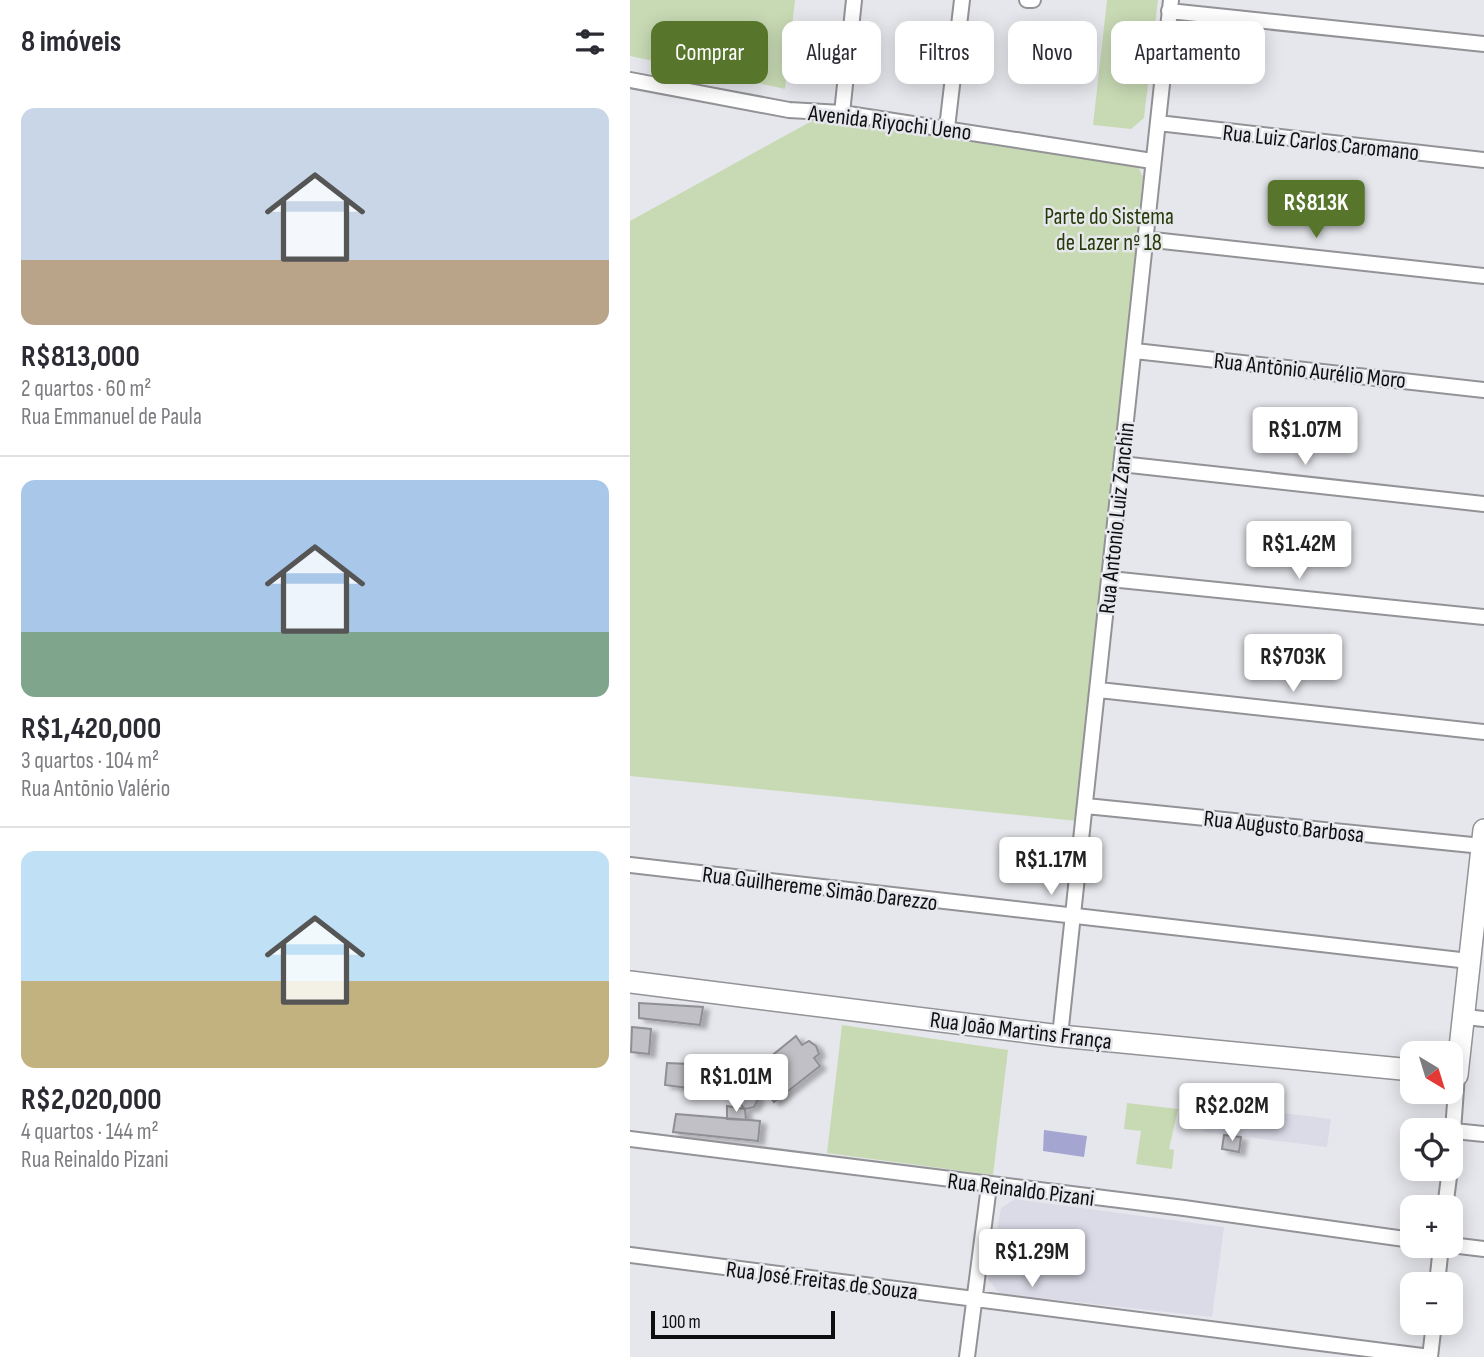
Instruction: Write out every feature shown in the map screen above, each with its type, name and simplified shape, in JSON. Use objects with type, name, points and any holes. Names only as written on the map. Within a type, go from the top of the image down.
[{"type":"main road","points":[[1463,1050],[1475,1018],[1469,961],[1480,904],[1483,838]]},
{"type":"main road","name":"Rua João Martins França","points":[[630,982],[1060,1035],[1400,1069]]},
{"type":"street","points":[[842,113],[855,0]]},
{"type":"street","points":[[947,128],[961,0]]},
{"type":"street","points":[[1027,0],[1033,0]]},
{"type":"street","points":[[1170,6],[1484,44]]},
{"type":"street","name":"Rua Antonio Luiz Zanchin","points":[[1060,1035],[1170,6]]},
{"type":"street","name":"Avenida Riyochi Ueno","points":[[630,80],[789,110],[842,113],[1152,161]]},
{"type":"street","name":"Rua Luiz Carlos Caromano","points":[[1158,123],[1484,160]]},
{"type":"street","points":[[1144,239],[1484,276]]},
{"type":"street","name":"Rua Antõnio Aurélio Moro","points":[[1135,351],[1484,390]]},
{"type":"street","points":[[1121,464],[1484,504]]},
{"type":"street","points":[[1110,579],[1484,617]]},
{"type":"street","points":[[1098,690],[1484,732]]},
{"type":"street","name":"Rua Augusto Barbosa","points":[[1086,806],[1483,838]]},
{"type":"street","name":"Rua Guilhereme Simão Darezzo","points":[[630,865],[1073,918],[1469,961]]},
{"type":"street","points":[[1463,1132],[1484,1134]]},
{"type":"street","name":"Rua Reinaldo Pizani","points":[[630,1139],[1400,1238]]},
{"type":"street","points":[[967,1357],[989,1186]]},
{"type":"street","points":[[1463,1246],[1484,1249]]},
{"type":"street","name":"Rua José Freitas de Souza","points":[[630,1255],[1430,1357]]},
{"type":"street","points":[[1430,1357],[1433,1335]]},
{"type":"shaded area","points":[[1208,1104],[1331,1119],[1327,1147],[1204,1132]]},
{"type":"shaded area","points":[[1015,1199],[1224,1227],[1212,1317],[1003,1294],[997,1291],[988,1279],[1001,1208]]},
{"type":"green space","points":[[630,0],[795,0],[793,21],[782,21],[782,84],[786,84],[785,89],[762,84],[768,84],[768,21],[651,21],[651,60],[630,56]]},
{"type":"green space","points":[[1107,0],[1158,0],[1156,21],[1111,21],[1111,84],[1148,84],[1144,118],[1131,129],[1093,125]]},
{"type":"green space","name":"Parte do Sistema de Lazer nº 18","points":[[819,117],[1134,158],[1143,177],[1077,821],[630,776],[630,221]]},
{"type":"green space","points":[[842,1025],[1008,1050],[993,1175],[827,1153]]},
{"type":"green space","points":[[1127,1103],[1178,1109],[1169,1149],[1174,1150],[1172,1169],[1136,1164],[1141,1131],[1124,1129]]},
{"type":"water","points":[[1044,1130],[1087,1136],[1084,1157],[1043,1151]]},
{"type":"building","points":[[639,1003],[703,1007],[700,1025],[639,1018]]},
{"type":"building","points":[[632,1027],[651,1029],[649,1054],[631,1052]]},
{"type":"building","points":[[796,1036],[802,1045],[809,1041],[816,1046],[819,1054],[814,1058],[820,1066],[774,1102],[753,1071]]},
{"type":"building","points":[[667,1063],[689,1064],[688,1088],[665,1085]]},
{"type":"building","points":[[751,1090],[758,1099],[754,1107],[745,1109],[737,1101],[741,1091]]},
{"type":"building","points":[[727,1106],[745,1109],[746,1120],[727,1119]]},
{"type":"building","points":[[676,1114],[760,1121],[758,1141],[673,1132]]},
{"type":"building","points":[[1224,1135],[1241,1137],[1239,1152],[1222,1149]]}]
